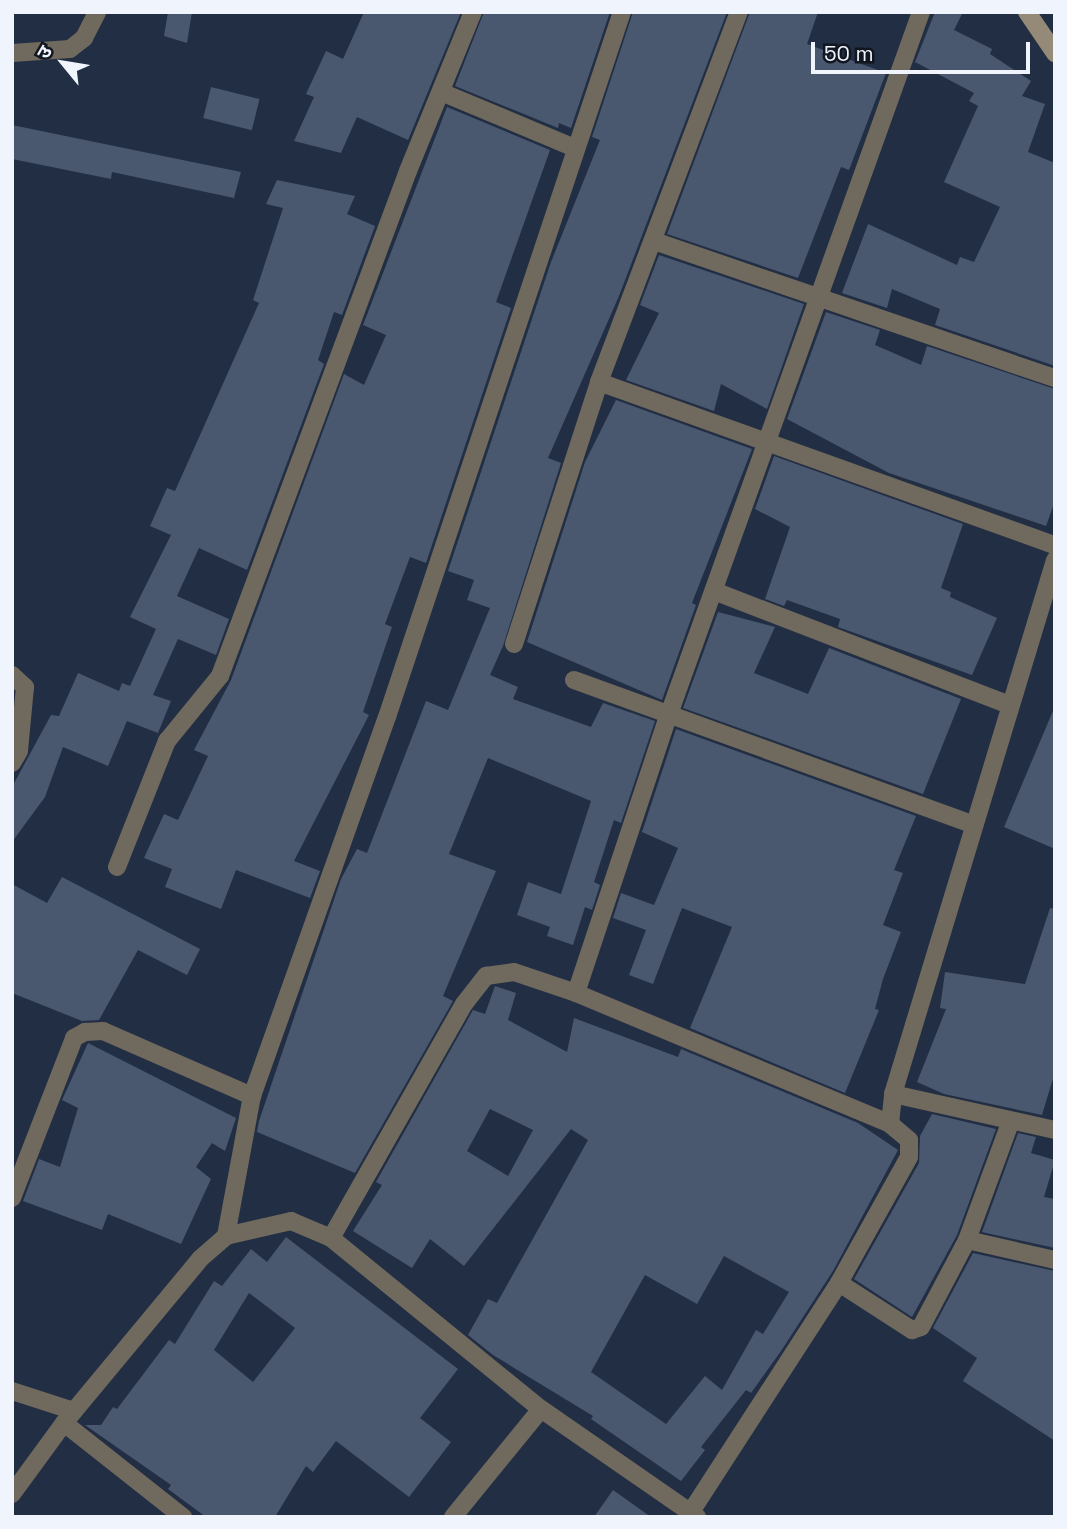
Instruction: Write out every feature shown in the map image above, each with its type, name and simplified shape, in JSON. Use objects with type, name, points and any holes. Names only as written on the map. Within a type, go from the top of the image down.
[{"type":"street","points":[[12,54],[70,49],[85,38],[97,12]]},
{"type":"street","points":[[117,867],[167,741],[220,676],[473,12]]},
{"type":"street","points":[[226,1237],[252,1096],[387,717],[622,12]]},
{"type":"street","points":[[514,644],[599,382],[739,12]]},
{"type":"street","points":[[576,993],[668,717],[921,12]]},
{"type":"street","points":[[1027,12],[1055,53]]},
{"type":"street","points":[[441,92],[575,148]]},
{"type":"street","points":[[654,241],[1055,378]]},
{"type":"street","points":[[599,382],[1055,545]]},
{"type":"street","points":[[890,1124],[893,1094],[972,824],[1055,560]]},
{"type":"street","points":[[714,591],[1009,705]]},
{"type":"street","points":[[12,675],[26,687],[19,751],[12,763]]},
{"type":"street","points":[[574,680],[668,717],[972,824]]},
{"type":"street","points":[[12,1494],[69,1417],[201,1258],[226,1237],[291,1222],[331,1238],[541,1409],[694,1514],[839,1283],[909,1157],[909,1140],[890,1124],[576,993],[514,972],[486,976],[464,1004],[331,1238]]},
{"type":"street","points":[[12,1198],[74,1038],[85,1032],[103,1031],[252,1096]]},
{"type":"street","points":[[893,1094],[1010,1123],[1055,1130]]},
{"type":"street","points":[[839,1283],[912,1330],[921,1327],[967,1240],[1010,1123]]},
{"type":"street","points":[[967,1240],[1055,1260]]},
{"type":"street","points":[[12,1391],[69,1417],[183,1517]]},
{"type":"street","points":[[453,1517],[541,1409]]},
{"type":"building","points":[[168,12],[192,12],[187,43],[164,36]]},
{"type":"building","points":[[364,12],[461,12],[408,140],[357,117],[341,153],[294,141],[314,97],[306,94],[326,51],[343,59]]},
{"type":"building","points":[[484,12],[610,12],[571,128],[559,123],[558,128],[455,86]]},
{"type":"building","points":[[633,12],[727,12],[619,296],[548,458],[561,463],[503,646],[490,675],[518,687],[513,699],[591,727],[603,703],[655,721],[621,823],[614,820],[594,882],[600,885],[592,910],[585,907],[573,945],[547,936],[550,927],[517,915],[528,882],[561,894],[591,801],[488,758],[449,854],[496,871],[443,996],[453,1001],[355,1173],[257,1132],[259,1121],[341,879],[357,849],[367,853],[426,701],[448,710],[490,608],[467,600],[474,580],[448,571],[551,262],[600,140],[592,137]]},
{"type":"building","points":[[750,12],[818,12],[807,44],[886,73],[849,170],[841,167],[798,278],[667,234]]},
{"type":"building","points":[[935,12],[963,12],[954,30],[992,49],[990,54],[1031,81],[1022,96],[1045,104],[1028,152],[1055,163],[1055,366],[935,325],[940,309],[892,289],[887,308],[842,293],[868,224],[957,265],[960,257],[974,262],[1000,207],[944,182],[978,106],[969,101],[974,93],[915,62]]},
{"type":"building","points":[[211,87],[260,99],[252,130],[203,118]]},
{"type":"building","points":[[447,107],[550,150],[496,302],[511,308],[426,563],[410,557],[385,624],[392,627],[363,712],[369,715],[294,861],[320,871],[310,898],[236,870],[221,909],[165,887],[172,869],[144,858],[164,814],[178,820],[208,756],[194,750],[231,680],[344,374],[364,385],[386,335],[363,325]]},
{"type":"building","points":[[12,125],[241,172],[234,198],[112,172],[111,179],[12,159]]},
{"type":"building","points":[[277,180],[355,196],[347,214],[375,226],[342,315],[334,312],[318,360],[324,364],[247,570],[199,548],[177,596],[229,619],[216,655],[178,639],[153,695],[171,701],[158,733],[127,721],[108,766],[63,747],[45,797],[12,842],[12,787],[51,715],[59,716],[78,673],[119,691],[122,683],[130,686],[156,629],[130,617],[171,535],[150,526],[167,488],[175,491],[259,303],[253,300],[283,208],[266,204]]},
{"type":"building","points":[[659,255],[804,304],[767,409],[721,384],[714,411],[626,380],[659,313],[640,305]]},
{"type":"building","points":[[826,312],[880,330],[875,345],[921,365],[927,346],[1055,389],[1055,501],[1046,526],[889,473],[787,419]]},
{"type":"building","points":[[616,400],[752,449],[692,603],[696,605],[662,700],[527,642],[585,462]]},
{"type":"building","points":[[774,456],[963,524],[941,588],[951,592],[950,597],[997,618],[972,675],[838,627],[840,619],[787,600],[784,606],[765,599],[790,527],[755,509]]},
{"type":"building","points":[[718,612],[775,627],[754,673],[808,694],[829,648],[961,699],[923,794],[683,708]]},
{"type":"building","points":[[1055,706],[1055,849],[1004,827]]},
{"type":"building","points":[[676,729],[916,816],[894,870],[903,873],[883,925],[901,932],[883,979],[875,1009],[879,1010],[845,1093],[690,1028],[732,927],[682,908],[653,984],[629,975],[646,930],[613,918],[621,893],[654,905],[678,848],[642,832]]},
{"type":"building","points":[[62,877],[200,949],[187,975],[138,950],[99,1020],[82,1021],[12,993],[12,884],[47,903]]},
{"type":"building","points":[[1050,908],[1055,909],[1055,1072],[1042,1115],[944,1094],[917,1082],[946,1009],[940,1008],[945,972],[1025,984]]},
{"type":"building","points":[[495,986],[516,993],[508,1020],[567,1052],[574,1018],[678,1057],[681,1049],[858,1123],[898,1150],[833,1271],[781,1351],[751,1393],[746,1390],[701,1447],[705,1450],[681,1481],[591,1419],[593,1416],[493,1355],[468,1335],[488,1299],[497,1303],[588,1140],[571,1129],[464,1266],[430,1239],[412,1268],[353,1231],[382,1185],[376,1182],[473,1010],[485,1014]],"holes":[[[490,1109],[533,1130],[508,1176],[467,1151]],[[724,1256],[789,1292],[763,1334],[756,1330],[722,1390],[705,1376],[666,1424],[591,1372],[645,1275],[697,1304]]]},
{"type":"building","points":[[88,1043],[236,1118],[225,1151],[212,1143],[196,1167],[211,1179],[181,1244],[108,1214],[102,1230],[23,1201],[39,1159],[60,1167],[78,1108],[62,1100]]},
{"type":"building","points":[[932,1114],[996,1129],[957,1235],[912,1317],[854,1279],[919,1163],[920,1136]]},
{"type":"building","points":[[1018,1133],[1036,1137],[1031,1153],[1055,1160],[1044,1197],[1055,1199],[1055,1248],[982,1232]]},
{"type":"building","points":[[286,1237],[458,1369],[420,1418],[451,1442],[409,1497],[336,1441],[313,1472],[306,1466],[275,1517],[206,1517],[168,1489],[171,1485],[85,1425],[101,1425],[113,1407],[117,1409],[169,1340],[175,1344],[214,1281],[222,1286],[251,1249],[267,1262]],"holes":[[[249,1293],[295,1328],[253,1382],[214,1350]]]},
{"type":"building","points":[[973,1253],[1055,1271],[1055,1441],[963,1381],[977,1358],[933,1328]]},
{"type":"building","points":[[613,1490],[651,1517],[594,1517]]}]
